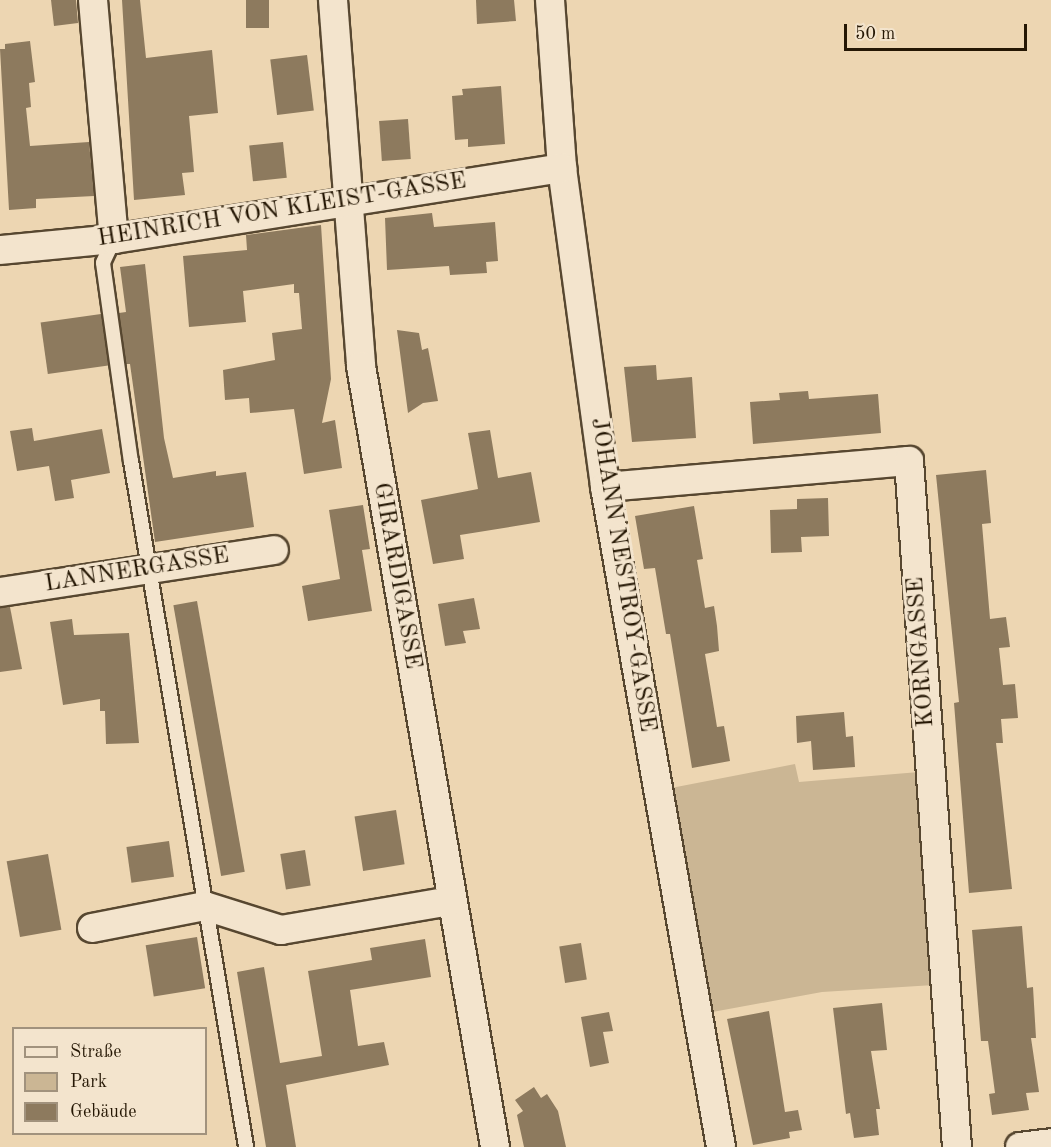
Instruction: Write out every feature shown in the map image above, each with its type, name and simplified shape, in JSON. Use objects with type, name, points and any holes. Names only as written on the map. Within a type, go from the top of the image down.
[{"type":"street","points":[[93,0],[114,239]]},
{"type":"street","name":"GIRARDIGASSE","points":[[333,0],[361,366],[495,1147]]},
{"type":"street","name":"JOHANN NESTROY-GASSE","points":[[550,0],[562,168],[605,487],[721,1147]]},
{"type":"street","name":"HEINRICH VON KLEIST-GASSE","points":[[0,250],[114,239],[562,168]]},
{"type":"street","name":"KORNGASSE","points":[[605,487],[909,461],[957,1147]]},
{"type":"street","name":"LANNERGASSE","points":[[0,592],[274,550]]},
{"type":"street","points":[[92,928],[205,906],[281,930],[451,901]]},
{"type":"street","points":[[1020,1147],[1051,1143]]},
{"type":"lane","points":[[114,239],[103,263],[149,569],[246,1147]]},
{"type":"green space","points":[[795,764],[799,782],[919,772],[934,985],[822,992],[707,1013],[666,789]]},
{"type":"building","points":[[51,0],[76,0],[78,23],[54,26]]},
{"type":"building","points":[[122,0],[140,0],[146,58],[212,50],[218,113],[189,116],[194,172],[182,173],[185,195],[134,200]]},
{"type":"building","points":[[246,0],[269,0],[269,28],[246,28]]},
{"type":"building","points":[[476,0],[514,0],[516,21],[477,24]]},
{"type":"building","points":[[30,41],[35,82],[29,83],[31,107],[26,108],[30,146],[89,142],[94,196],[36,199],[36,208],[9,210],[0,49],[5,49],[5,44]]},
{"type":"building","points":[[307,55],[314,111],[277,115],[270,60]]},
{"type":"building","points":[[501,86],[505,144],[468,147],[468,139],[455,140],[452,96],[463,95],[462,89]]},
{"type":"building","points":[[408,119],[411,159],[382,161],[379,121]]},
{"type":"building","points":[[283,142],[287,178],[253,181],[249,146]]},
{"type":"building","points":[[432,213],[434,227],[495,222],[498,261],[486,262],[487,273],[450,275],[449,266],[387,270],[385,218]]},
{"type":"building","points":[[321,225],[331,379],[322,423],[335,420],[342,468],[304,474],[294,409],[250,413],[249,398],[225,400],[223,370],[275,360],[272,333],[302,329],[299,293],[294,293],[294,284],[243,291],[246,322],[189,327],[183,256],[247,250],[246,235]]},
{"type":"building","points":[[145,264],[164,438],[173,478],[216,471],[216,476],[246,472],[254,527],[155,542],[130,364],[126,364],[119,313],[126,312],[120,267]]},
{"type":"building","points":[[101,314],[108,365],[48,374],[41,322]]},
{"type":"building","points":[[397,330],[419,333],[422,350],[428,348],[438,401],[423,403],[408,413]]},
{"type":"building","points":[[656,365],[657,380],[692,377],[696,438],[632,442],[624,367]]},
{"type":"building","points":[[808,391],[809,399],[878,394],[881,433],[753,444],[750,402],[780,400],[779,393]]},
{"type":"building","points":[[32,428],[34,441],[102,429],[110,473],[71,480],[74,498],[55,501],[49,466],[17,471],[10,431]]},
{"type":"building","points":[[490,430],[498,478],[531,472],[540,522],[460,535],[464,559],[433,564],[421,500],[478,489],[468,433]]},
{"type":"building","points":[[986,470],[991,523],[982,524],[990,619],[1006,617],[1010,647],[999,648],[1003,685],[1015,684],[1018,718],[1001,719],[1003,743],[996,743],[1012,889],[969,893],[954,703],[959,702],[936,475]]},
{"type":"building","points":[[828,498],[829,536],[801,537],[802,552],[771,553],[770,510],[797,509],[797,499]]},
{"type":"building","points":[[363,505],[370,549],[362,550],[372,611],[308,621],[302,586],[340,579],[329,510]]},
{"type":"building","points":[[694,506],[703,559],[697,560],[705,608],[714,606],[719,651],[705,654],[717,727],[724,726],[730,761],[692,768],[670,634],[666,634],[655,568],[644,569],[635,516]]},
{"type":"building","points":[[474,598],[480,629],[463,631],[466,643],[445,646],[438,604]]},
{"type":"building","points":[[197,601],[245,872],[221,876],[173,605]]},
{"type":"building","points":[[10,607],[22,669],[0,672],[0,608]]},
{"type":"building","points":[[72,619],[74,635],[129,633],[139,743],[106,744],[105,711],[100,711],[100,699],[63,705],[50,622]]},
{"type":"building","points":[[844,712],[846,737],[853,736],[855,767],[813,770],[811,741],[797,743],[796,716]]},
{"type":"building","points":[[396,810],[405,864],[363,871],[355,817]]},
{"type":"building","points":[[169,841],[174,877],[131,883],[126,847]]},
{"type":"building","points":[[305,850],[311,886],[286,889],[280,854]]},
{"type":"building","points":[[48,854],[61,930],[20,937],[7,861]]},
{"type":"building","points":[[1022,926],[1027,988],[1033,987],[1036,1038],[1031,1038],[1039,1092],[1026,1093],[1029,1110],[992,1115],[989,1094],[995,1093],[988,1041],[981,1041],[972,930]]},
{"type":"building","points":[[197,937],[205,988],[154,996],[146,945]]},
{"type":"building","points":[[425,939],[431,977],[350,990],[358,1046],[384,1042],[389,1065],[286,1085],[296,1147],[266,1147],[237,972],[264,967],[280,1063],[322,1056],[308,971],[372,960],[370,948]]},
{"type":"building","points":[[581,943],[587,980],[565,983],[559,946]]},
{"type":"building","points":[[882,1003],[887,1050],[871,1051],[880,1109],[876,1109],[879,1135],[854,1138],[850,1113],[846,1114],[833,1008]]},
{"type":"building","points":[[769,1011],[785,1112],[798,1110],[802,1130],[789,1132],[790,1138],[753,1145],[727,1019]]},
{"type":"building","points":[[609,1012],[613,1031],[603,1032],[609,1063],[590,1067],[581,1017]]},
{"type":"building","points":[[534,1087],[541,1098],[547,1094],[558,1111],[566,1147],[524,1147],[517,1115],[523,1111],[515,1100]]}]
